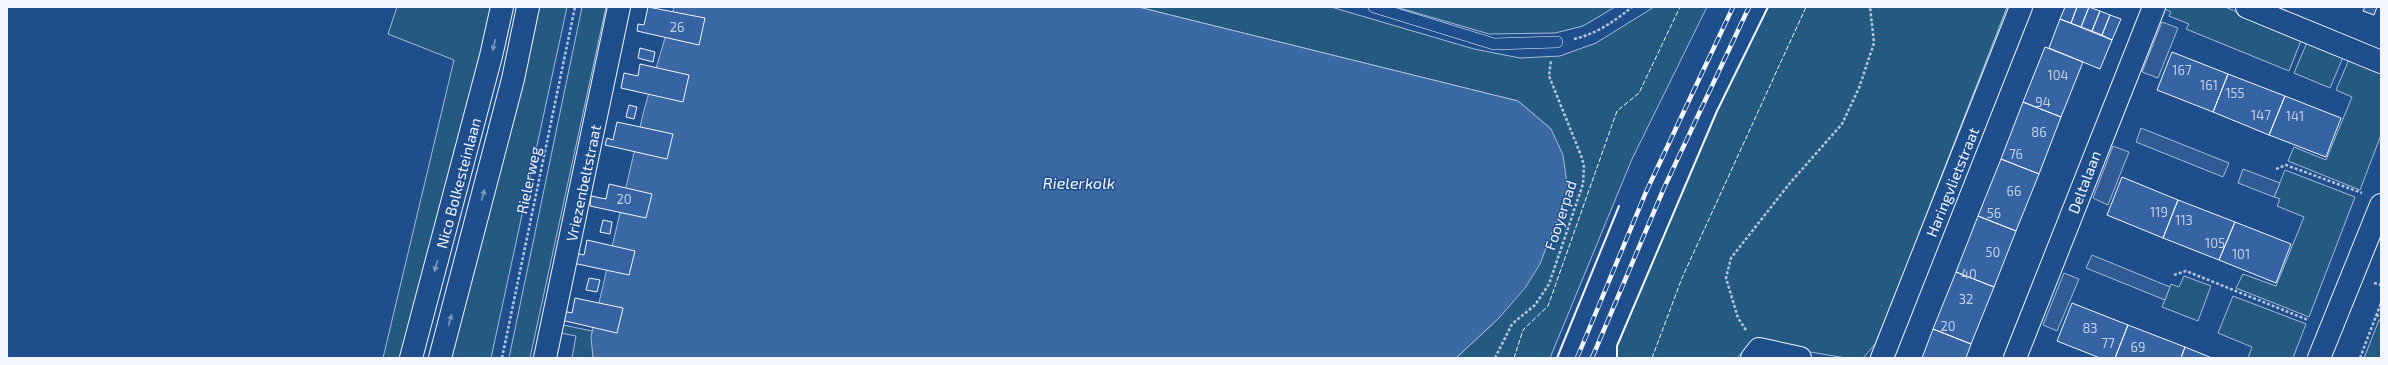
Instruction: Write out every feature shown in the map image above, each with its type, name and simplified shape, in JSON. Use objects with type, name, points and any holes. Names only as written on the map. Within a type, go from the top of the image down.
[{"type":"street","name":"Nico Bolkesteinlaan","points":[[411,358],[491,56],[502,7]]},
{"type":"street","name":"Nico Bolkesteinlaan","points":[[440,358],[513,79],[528,7]]},
{"type":"street","name":"Vriezenbeltstraat","points":[[545,358],[619,7]]},
{"type":"street","name":"Haringvlietstraat","points":[[1882,358],[2021,7]]},
{"type":"street","name":"Deltalaan","points":[[2015,358],[2154,7]]},
{"type":"street","points":[[2247,7],[2381,62]]},
{"type":"street","points":[[2320,358],[2331,330],[2374,200]]},
{"type":"street","points":[[1756,353],[1800,358]]},
{"type":"lane","points":[[1374,7],[1494,44],[1557,42]]},
{"type":"path","name":"Rielerweg","points":[[502,358],[575,7]]},
{"type":"path","points":[[1557,42],[1576,38],[1596,31],[1614,21],[1632,7]]},
{"type":"path","points":[[1756,353],[1738,318],[1726,278],[1731,258],[1790,183],[1842,124],[1859,88],[1874,43],[1870,7]]},
{"type":"path","name":"Fooyerpad","points":[[1495,358],[1512,324],[1536,305],[1549,284],[1583,184],[1584,167],[1582,158],[1549,76],[1557,42]]},
{"type":"path","points":[[2276,169],[2286,165],[2374,200]]},
{"type":"path","points":[[2174,276],[2186,271],[2331,330]]},
{"type":"path","points":[[2360,358],[2381,303]]},
{"type":"path","points":[[2376,315],[2381,317]]},
{"type":"shaded area","points":[[397,7],[493,7],[403,358],[383,358],[454,60],[388,34]]},
{"type":"shaded area","points":[[535,7],[567,7],[491,358],[447,358]]},
{"type":"shaded area","points":[[582,7],[606,7],[530,358],[509,358]]},
{"type":"shaded area","points":[[1138,7],[1331,7],[1474,49],[1520,58],[1560,56],[1596,43],[1654,7],[1707,7],[1632,159],[1550,358],[1456,358],[1499,318],[1551,129],[1518,101]]},
{"type":"shaded area","points":[[1396,7],[1615,7],[1583,26],[1555,33],[1489,34]]},
{"type":"shaded area","points":[[1768,7],[2007,7],[1877,342],[1863,358],[1846,358],[1751,342],[1737,358],[1617,358],[1617,346],[1717,111]]},
{"type":"shaded area","points":[[2225,7],[2302,38],[2289,71],[2186,29],[2189,24],[2169,16],[2171,12],[2163,8]]},
{"type":"shaded area","points":[[2162,22],[2178,28],[2158,78],[2142,72]]},
{"type":"shaded area","points":[[2308,40],[2344,55],[2330,88],[2294,73]]},
{"type":"shaded area","points":[[2350,57],[2381,70],[2381,135],[2360,190],[2288,161],[2294,147],[2326,160],[2352,97],[2336,90]]},
{"type":"shaded area","points":[[2141,128],[2229,163],[2223,177],[2136,142]]},
{"type":"shaded area","points":[[2113,146],[2129,152],[2108,205],[2093,198]]},
{"type":"shaded area","points":[[2243,169],[2280,183],[2274,197],[2238,183]]},
{"type":"shaded area","points":[[2285,170],[2355,197],[2309,317],[2236,288],[2243,274],[2276,286],[2304,217],[2277,206],[2280,199],[2274,197]]},
{"type":"shaded area","points":[[2092,255],[2170,287],[2165,300],[2086,268]]},
{"type":"shaded area","points":[[2064,273],[2079,279],[2057,331],[2043,325]]},
{"type":"shaded area","points":[[2184,276],[2211,286],[2198,321],[2162,307],[2171,284],[2179,287]]},
{"type":"shaded area","points":[[2233,296],[2306,324],[2293,358],[2248,358],[2252,347],[2218,333]]},
{"type":"shaded area","points":[[2379,320],[2381,320],[2381,358],[2364,358]]},
{"type":"shaded area","points":[[558,324],[592,331],[593,358],[572,358],[576,336],[555,332]]},
{"type":"water","name":"Rielerkolk","points":[[674,7],[1138,7],[1518,101],[1551,129],[1563,155],[1568,191],[1540,264],[1525,288],[1499,318],[1456,358],[593,358],[591,337],[644,110]]},
{"type":"building","points":[[648,7],[705,18],[699,45],[637,31],[638,24],[644,25]]},
{"type":"building","points":[[2065,7],[2077,7],[2071,23],[2060,19]]},
{"type":"building","points":[[2077,7],[2089,7],[2081,27],[2071,23]]},
{"type":"building","points":[[2089,7],[2100,11],[2092,31],[2081,27]]},
{"type":"building","points":[[2365,7],[2377,7],[2374,15],[2363,11]]},
{"type":"building","points":[[2100,11],[2110,15],[2102,35],[2092,31]]},
{"type":"building","points":[[2110,15],[2121,19],[2112,40],[2102,35]]},
{"type":"building","points":[[2060,19],[2112,40],[2100,69],[2049,48]]},
{"type":"building","points":[[2045,47],[2083,62],[2061,117],[2023,102]]},
{"type":"building","points":[[640,48],[655,52],[653,62],[638,58]]},
{"type":"building","points":[[2172,52],[2228,74],[2213,112],[2157,90]]},
{"type":"building","points":[[640,64],[689,75],[683,102],[621,88],[624,73],[638,76]]},
{"type":"building","points":[[2228,74],[2285,96],[2269,135],[2213,112]]},
{"type":"building","points":[[2285,96],[2341,118],[2326,157],[2269,135]]},
{"type":"building","points":[[2023,102],[2061,117],[2039,174],[2001,159]]},
{"type":"building","points":[[629,105],[637,107],[634,119],[626,117]]},
{"type":"building","points":[[617,122],[673,134],[667,159],[605,145],[607,138],[613,140]]},
{"type":"building","points":[[2001,159],[2039,174],[2016,231],[1978,216]]},
{"type":"building","points":[[2122,177],[2178,200],[2163,238],[2107,215]]},
{"type":"building","points":[[609,184],[652,194],[646,218],[590,206],[591,196],[606,199]]},
{"type":"building","points":[[2178,200],[2235,222],[2219,260],[2163,238]]},
{"type":"building","points":[[1978,216],[2016,231],[1994,287],[1956,272]]},
{"type":"building","points":[[603,220],[612,222],[610,234],[600,232]]},
{"type":"building","points":[[2235,222],[2291,244],[2276,283],[2219,260]]},
{"type":"building","points":[[587,240],[635,251],[629,275],[573,263],[575,253],[584,255]]},
{"type":"building","points":[[1956,272],[1994,287],[1971,344],[1933,329]]},
{"type":"building","points":[[589,278],[600,280],[597,292],[586,290]]},
{"type":"building","points":[[575,298],[623,308],[617,333],[561,320],[563,311],[572,313]]},
{"type":"building","points":[[2072,303],[2128,325],[2115,358],[2100,358],[2057,341]]},
{"type":"building","points":[[2128,325],[2185,347],[2181,358],[2115,358]]},
{"type":"building","points":[[1933,329],[1971,344],[1966,358],[1922,358]]},
{"type":"building","points":[[2185,347],[2212,358],[2181,358]]},
{"type":"railway","points":[[1577,358],[1646,192],[1733,7]]},
{"type":"railway","points":[[1592,358],[1664,188],[1749,7]]},
{"type":"fence","points":[[1514,358],[1523,330],[1548,306],[1617,111],[1639,93],[1680,7]]},
{"type":"fence","points":[[1652,358],[1682,278],[1806,7]]},
{"type":"wall","points":[[1617,358],[1617,346],[1717,111],[1768,7]]},
{"type":"wall","points":[[1557,358],[1619,206]]}]
